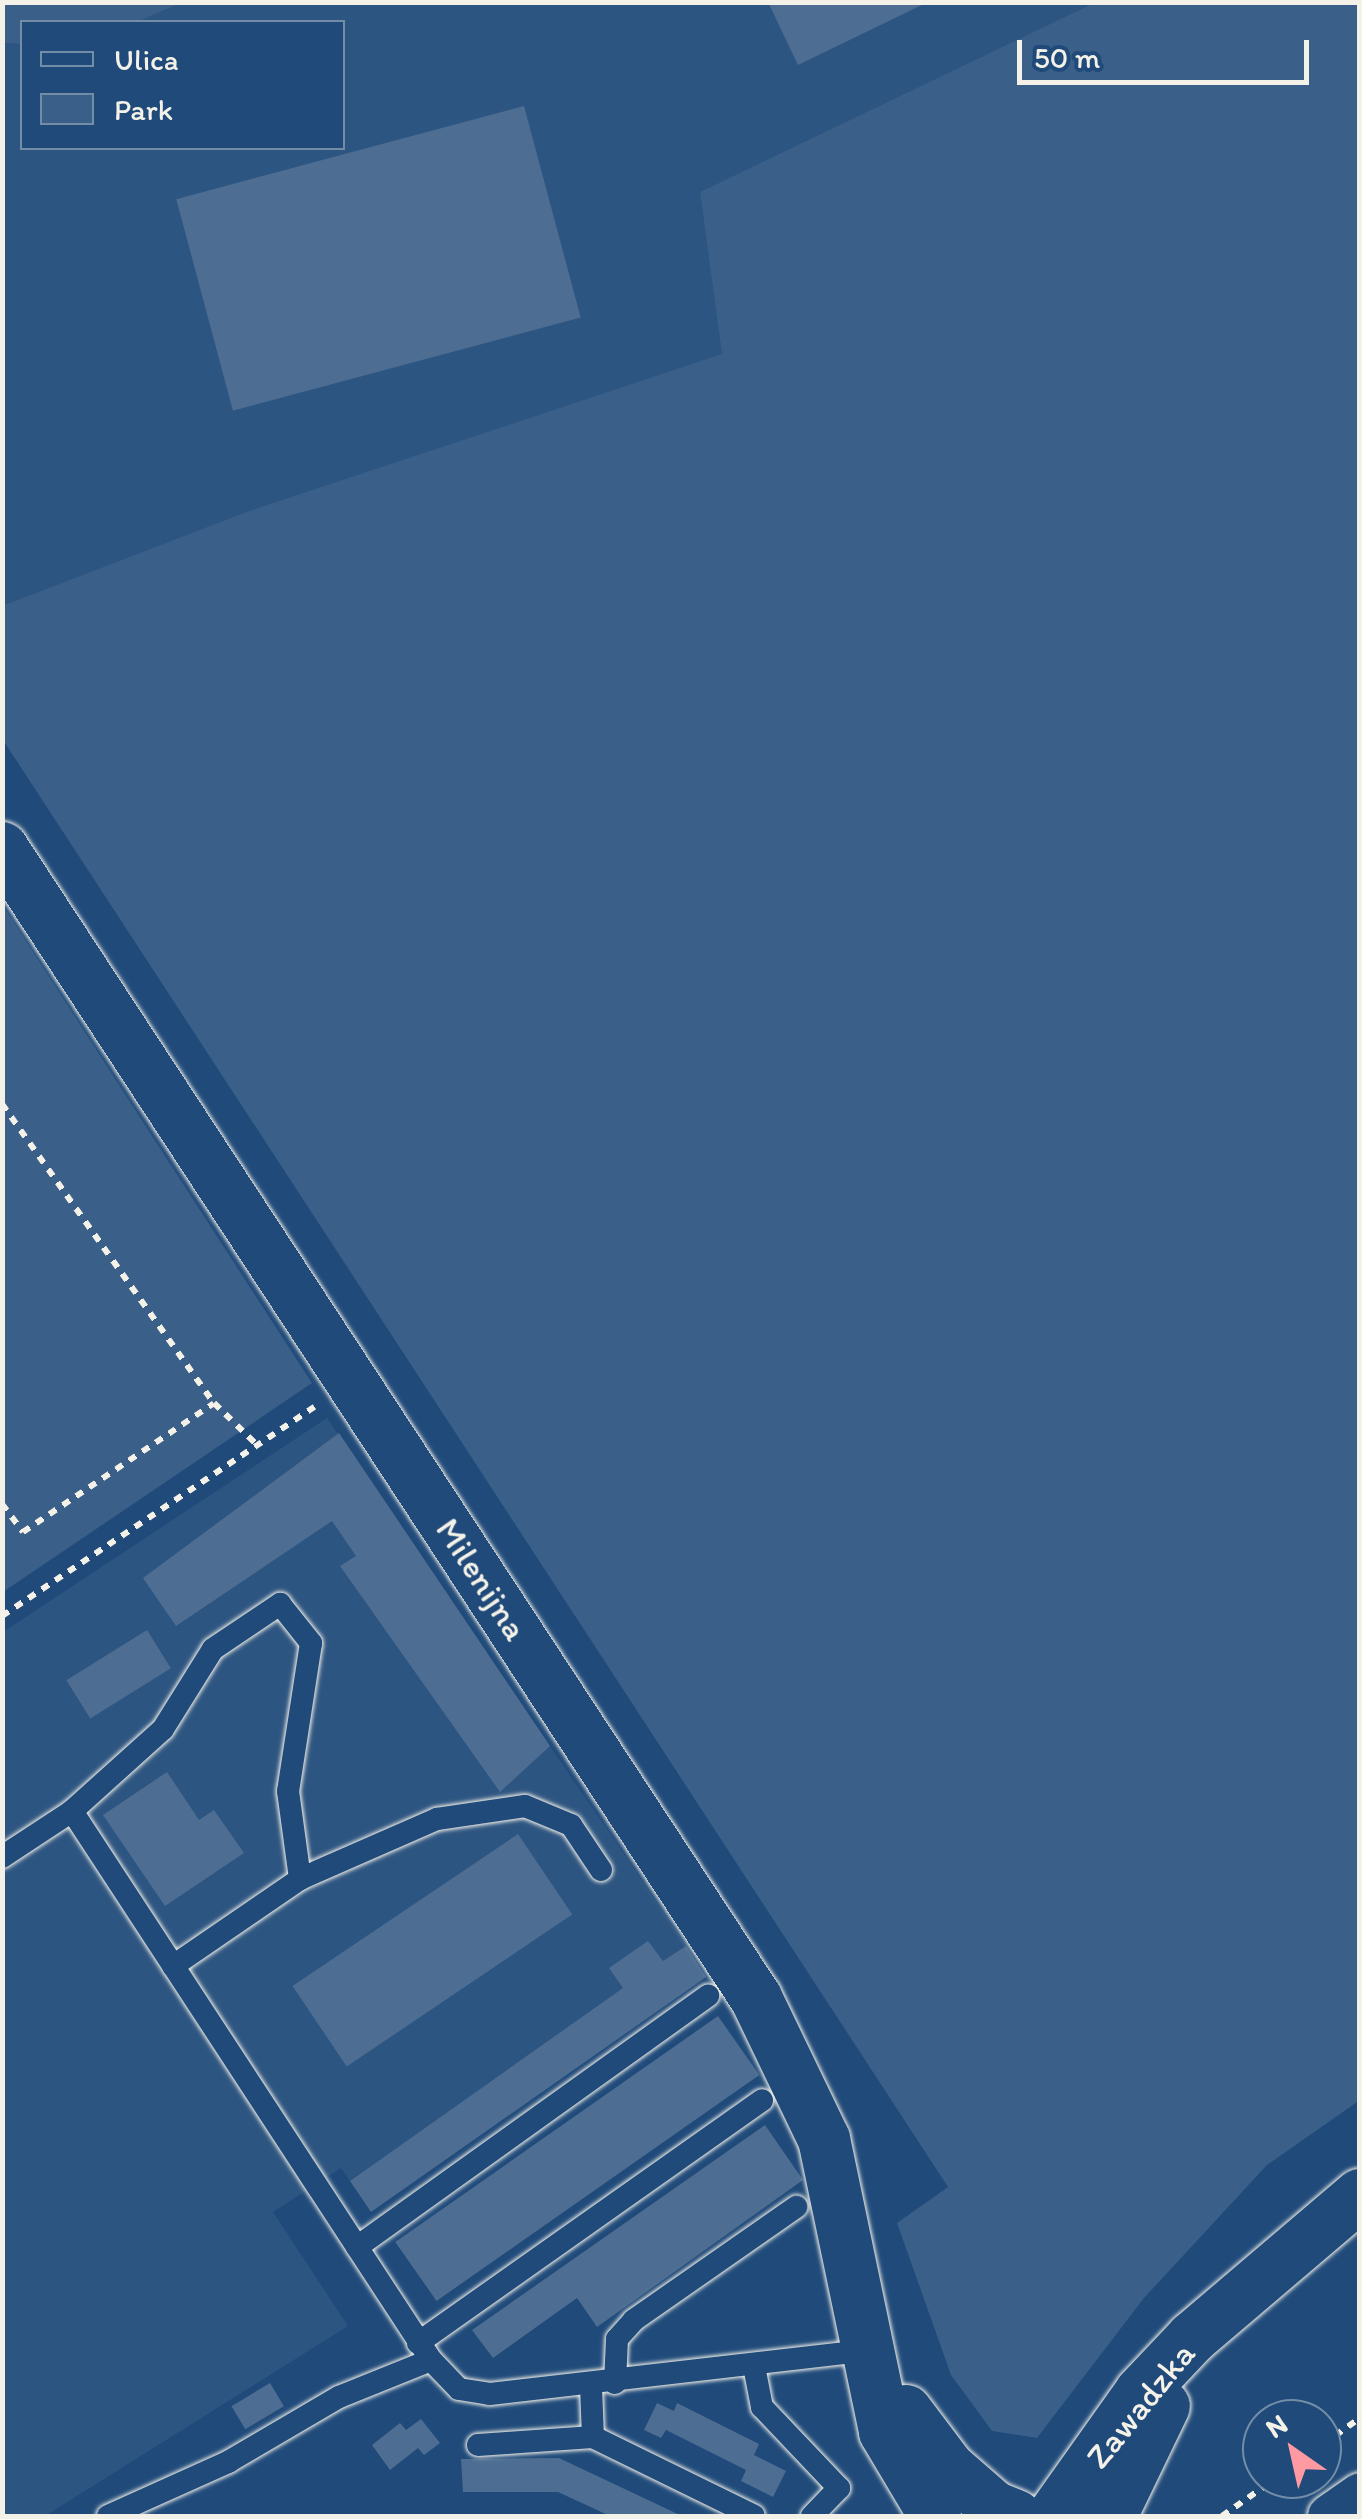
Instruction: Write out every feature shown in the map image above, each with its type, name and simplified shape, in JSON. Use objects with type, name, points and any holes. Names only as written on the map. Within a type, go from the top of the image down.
[{"type":"street","name":"Milenijna","points":[[2,848],[756,1998],[796,2071],[824,2139],[885,2432],[935,2516]]},
{"type":"street","name":"Zawadzka","points":[[1054,2516],[1141,2392],[1236,2302],[1360,2195]]},
{"type":"street","name":"Zawadzka","points":[[1111,2516],[1164,2407],[1236,2302]]},
{"type":"street","name":"Milenijna","points":[[869,2350],[948,2468],[994,2507],[1016,2516]]},
{"type":"lane","points":[[2,1856],[72,1811],[163,1730],[214,1648],[280,1604],[311,1643],[288,1791],[300,1880]]},
{"type":"lane","points":[[173,1966],[300,1880],[437,1819],[525,1806],[571,1825],[601,1870]]},
{"type":"lane","points":[[72,1811],[424,2351],[459,2389],[490,2394],[603,2384],[869,2350]]},
{"type":"lane","points":[[357,2247],[708,1996]]},
{"type":"lane","points":[[108,2516],[228,2462],[424,2351],[762,2100]]},
{"type":"lane","points":[[592,2437],[616,2339],[634,2320],[796,2207]]},
{"type":"lane","points":[[754,2366],[762,2407],[839,2488],[812,2516]]},
{"type":"lane","points":[[478,2445],[592,2437],[754,2516]]},
{"type":"path","points":[[2,1104],[214,1403],[257,1445]]},
{"type":"path","points":[[2,1616],[352,1382]]},
{"type":"path","points":[[2,1504],[23,1532],[214,1403]]},
{"type":"path","points":[[1222,2516],[1246,2499]]},
{"type":"shaded area","points":[[180,2],[1096,3],[700,192],[723,354],[246,512],[3,606],[2,43],[20,44],[20,150],[345,150],[345,20],[141,20]]},
{"type":"shaded area","points":[[327,1418],[686,1946],[350,2181],[341,2168],[273,2212],[348,2326],[45,2516],[3,2516],[3,1632]]},
{"type":"green space","points":[[3,2],[180,2],[142,20],[20,20],[20,44],[3,43]]},
{"type":"green space","points":[[1096,2],[1359,3],[1360,2100],[1267,2165],[1144,2298],[1037,2438],[992,2431],[951,2375],[897,2223],[948,2187],[3,740],[2,606],[246,512],[722,354],[700,192]]},
{"type":"green space","points":[[3,906],[312,1383],[2,1592]]},
{"type":"building","points":[[768,2],[928,2],[798,65]]},
{"type":"building","points":[[524,106],[581,318],[233,411],[176,199]]},
{"type":"building","points":[[339,1433],[550,1746],[500,1792],[340,1566],[356,1556],[332,1521],[176,1626],[143,1578]]},
{"type":"building","points":[[147,1630],[171,1668],[90,1719],[66,1680]]},
{"type":"building","points":[[167,1772],[199,1820],[214,1810],[244,1853],[165,1906],[103,1815]]},
{"type":"building","points":[[518,1834],[572,1914],[347,2067],[293,1986]]},
{"type":"building","points":[[648,1941],[663,1961],[686,1946],[706,1977],[371,2212],[350,2181],[623,1988],[609,1968]]},
{"type":"building","points":[[718,2016],[759,2075],[437,2301],[395,2242]]},
{"type":"building","points":[[765,2125],[803,2180],[597,2327],[577,2298],[493,2358],[472,2330]]},
{"type":"building","points":[[270,2383],[284,2406],[245,2429],[231,2406]]},
{"type":"building","points":[[657,2403],[674,2411],[677,2403],[759,2444],[754,2455],[786,2471],[773,2497],[741,2481],[746,2470],[666,2430],[661,2438],[644,2430]]},
{"type":"building","points":[[421,2419],[440,2443],[424,2455],[418,2448],[390,2470],[372,2445],[400,2423],[406,2430]]},
{"type":"building","points":[[559,2458],[682,2516],[610,2516],[558,2492],[463,2492],[461,2459]]}]
